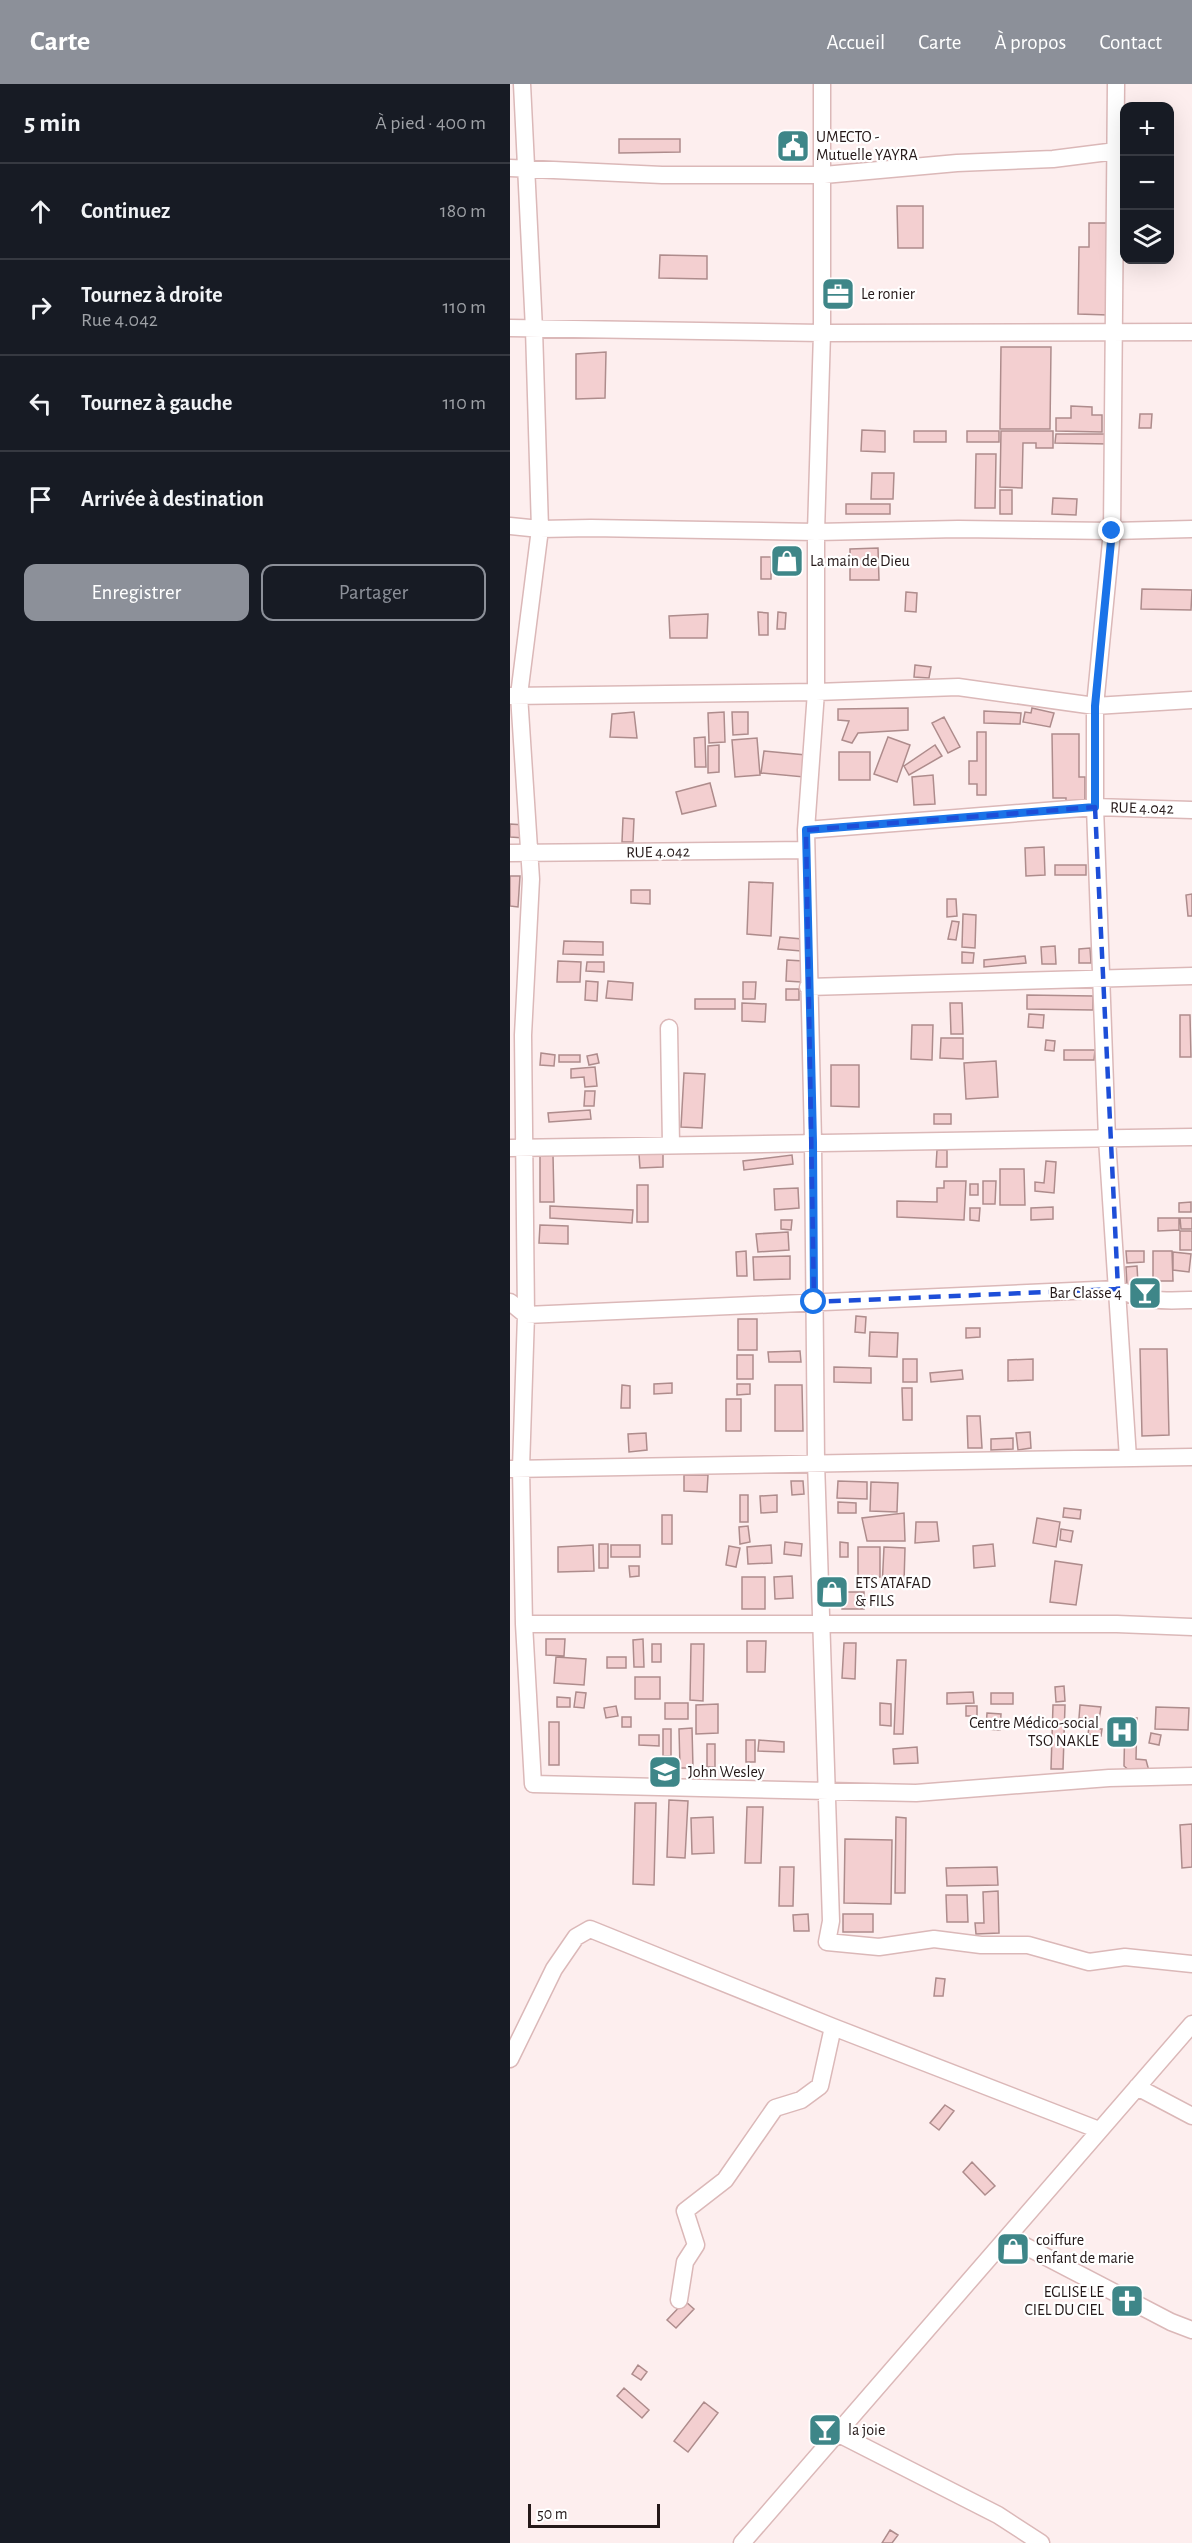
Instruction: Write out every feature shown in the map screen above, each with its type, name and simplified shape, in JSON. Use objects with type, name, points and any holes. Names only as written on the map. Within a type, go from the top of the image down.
[{"type":"street","points":[[522,84],[534,328],[540,529],[514,696],[531,879],[517,1148],[526,1315],[516,1468],[532,1784],[916,1793],[1109,1778],[1192,1776]]},
{"type":"street","points":[[822,84],[824,176],[816,532],[816,692],[806,850],[813,1142],[816,1462],[831,1921],[827,1942],[879,1947],[934,1939],[981,1945],[1028,1946],[1089,1962],[1125,1957],[1192,1964]]},
{"type":"street","points":[[1116,84],[1112,531],[1095,706],[1095,807],[1107,1139],[1128,1458]]},
{"type":"street","points":[[510,168],[662,175],[824,176],[957,163],[1053,159],[1116,151]]},
{"type":"street","points":[[510,328],[822,333],[1192,332]]},
{"type":"street","points":[[510,526],[540,529],[816,532],[958,529],[1112,531],[1192,529]]},
{"type":"street","points":[[514,696],[816,692],[958,687],[1095,706],[1192,700]]},
{"type":"street","name":"RUE 4.042","points":[[806,830],[1095,807],[1192,810]]},
{"type":"street","name":"RUE 4.042","points":[[510,854],[806,850]]},
{"type":"street","points":[[808,987],[1192,976]]},
{"type":"street","points":[[669,1028],[671,1145]]},
{"type":"street","points":[[517,1148],[1192,1137]]},
{"type":"street","points":[[510,1302],[526,1315],[1118,1289],[1154,1301],[1192,1300]]},
{"type":"street","points":[[516,1468],[1192,1457]]},
{"type":"street","points":[[524,1624],[1117,1624],[1192,1627]]},
{"type":"street","points":[[510,2059],[554,1969],[576,1937],[591,1929],[833,2027],[1099,2130]]},
{"type":"street","points":[[742,2543],[1192,2024]]},
{"type":"street","points":[[679,2300],[685,2262],[696,2246],[685,2211],[725,2180],[776,2108],[801,2100],[820,2086],[833,2027]]},
{"type":"street","points":[[1137,2087],[1192,2116]]},
{"type":"street","points":[[1008,2237],[1171,2322],[1192,2330]]},
{"type":"street","points":[[837,2433],[998,2515],[1041,2543]]},
{"type":"highlighted area","points":[[1095,807],[1118,1289],[814,1302],[806,830]]},
{"type":"building","points":[[619,139],[680,139],[680,152],[619,153]]},
{"type":"building","points":[[897,206],[923,206],[923,248],[898,248]]},
{"type":"building","points":[[1089,223],[1109,223],[1108,315],[1078,314],[1079,247],[1089,247]]},
{"type":"building","points":[[660,255],[707,256],[707,279],[659,278]]},
{"type":"building","points":[[1001,347],[1051,347],[1050,429],[1000,429]]},
{"type":"building","points":[[606,352],[605,398],[576,399],[576,354]]},
{"type":"building","points":[[1071,406],[1092,407],[1092,415],[1102,415],[1102,432],[1056,431],[1056,418],[1071,418]]},
{"type":"building","points":[[1140,414],[1152,414],[1151,428],[1139,428]]},
{"type":"building","points":[[862,430],[885,431],[885,452],[861,451]]},
{"type":"building","points":[[914,431],[946,431],[946,442],[914,442]]},
{"type":"building","points":[[967,431],[999,431],[999,442],[967,442]]},
{"type":"building","points":[[1001,431],[1053,431],[1053,448],[1036,448],[1036,443],[1023,443],[1022,488],[1000,487]]},
{"type":"building","points":[[1056,434],[1109,434],[1109,444],[1055,443]]},
{"type":"building","points":[[976,454],[996,454],[995,508],[975,508]]},
{"type":"building","points":[[872,473],[894,473],[893,499],[871,499]]},
{"type":"building","points":[[1000,490],[1012,490],[1012,514],[1000,514]]},
{"type":"building","points":[[1053,498],[1077,499],[1076,515],[1052,514]]},
{"type":"building","points":[[846,504],[890,504],[890,514],[846,514]]},
{"type":"building","points":[[878,548],[879,580],[850,580],[850,549]]},
{"type":"building","points":[[761,557],[771,557],[771,579],[761,579]]},
{"type":"building","points":[[1142,589],[1192,590],[1191,610],[1141,609]]},
{"type":"building","points":[[906,592],[917,593],[916,612],[905,611]]},
{"type":"building","points":[[758,612],[768,613],[768,635],[759,635]]},
{"type":"building","points":[[778,612],[786,613],[785,629],[777,629]]},
{"type":"building","points":[[708,614],[707,638],[670,638],[669,616]]},
{"type":"building","points":[[915,665],[931,667],[929,678],[914,677]]},
{"type":"building","points":[[908,708],[908,730],[858,733],[852,743],[842,740],[849,721],[838,720],[838,709]]},
{"type":"building","points":[[1032,708],[1054,713],[1050,727],[1023,722],[1025,712],[1031,713]]},
{"type":"building","points":[[984,711],[1021,713],[1020,724],[984,723]]},
{"type":"building","points":[[634,712],[637,738],[610,737],[612,714]]},
{"type":"building","points":[[724,712],[725,742],[709,743],[708,713]]},
{"type":"building","points":[[732,712],[748,712],[748,734],[733,735]]},
{"type":"building","points":[[944,717],[960,747],[948,753],[932,723]]},
{"type":"building","points":[[977,732],[986,732],[986,795],[977,795],[977,784],[969,784],[969,761],[977,761]]},
{"type":"building","points":[[1052,734],[1079,734],[1079,777],[1085,777],[1085,801],[1053,798]]},
{"type":"building","points":[[705,737],[706,767],[695,767],[694,738]]},
{"type":"building","points":[[888,737],[910,745],[897,782],[874,774]]},
{"type":"building","points":[[757,738],[760,775],[735,777],[732,740]]},
{"type":"building","points":[[719,745],[719,772],[708,773],[708,746]]},
{"type":"building","points":[[935,745],[942,756],[909,775],[904,766]]},
{"type":"building","points":[[764,751],[806,755],[804,777],[761,773]]},
{"type":"building","points":[[839,752],[870,752],[870,780],[839,780]]},
{"type":"building","points":[[933,775],[935,804],[914,805],[912,777]]},
{"type":"building","points":[[710,783],[716,806],[682,814],[676,792]]},
{"type":"building","points":[[623,818],[634,819],[633,842],[622,842]]},
{"type":"building","points":[[510,824],[525,825],[524,838],[510,837]]},
{"type":"building","points":[[1044,847],[1045,875],[1026,876],[1025,848]]},
{"type":"building","points":[[1055,865],[1086,865],[1086,875],[1055,875]]},
{"type":"building","points":[[510,876],[520,876],[518,907],[510,906]]},
{"type":"building","points":[[749,882],[773,883],[771,936],[747,934]]},
{"type":"building","points":[[631,890],[650,890],[650,904],[631,903]]},
{"type":"building","points":[[1192,894],[1192,916],[1188,916],[1186,895]]},
{"type":"building","points":[[947,899],[956,899],[957,916],[947,917]]},
{"type":"building","points":[[963,914],[976,915],[975,948],[962,947]]},
{"type":"building","points":[[952,921],[959,922],[956,940],[948,939]]},
{"type":"building","points":[[780,937],[802,939],[801,951],[778,949]]},
{"type":"building","points":[[564,941],[603,942],[603,955],[563,954]]},
{"type":"building","points":[[1055,946],[1056,964],[1042,964],[1041,947]]},
{"type":"building","points":[[1090,948],[1091,963],[1079,963],[1079,949]]},
{"type":"building","points":[[962,952],[974,953],[973,963],[962,963]]},
{"type":"building","points":[[1025,956],[1026,963],[984,967],[984,960]]},
{"type":"building","points":[[787,960],[803,961],[801,982],[786,981]]},
{"type":"building","points":[[558,961],[581,962],[580,982],[557,982]]},
{"type":"building","points":[[587,962],[604,962],[604,972],[586,971]]},
{"type":"building","points":[[586,981],[598,982],[597,1001],[585,1000]]},
{"type":"building","points":[[608,981],[633,983],[632,1000],[606,998]]},
{"type":"building","points":[[743,982],[756,982],[755,999],[743,999]]},
{"type":"building","points":[[786,989],[799,989],[799,1000],[786,1000]]},
{"type":"building","points":[[1027,995],[1093,996],[1093,1010],[1027,1009]]},
{"type":"building","points":[[695,999],[735,999],[735,1009],[695,1009]]},
{"type":"building","points":[[742,1003],[766,1004],[765,1022],[742,1021]]},
{"type":"building","points":[[950,1003],[962,1003],[963,1034],[951,1034]]},
{"type":"building","points":[[1029,1014],[1044,1015],[1043,1028],[1028,1027]]},
{"type":"building","points":[[1180,1015],[1190,1015],[1191,1057],[1180,1057]]},
{"type":"building","points":[[912,1025],[933,1025],[932,1060],[911,1059]]},
{"type":"building","points":[[941,1038],[963,1038],[963,1059],[940,1058]]},
{"type":"building","points":[[1046,1040],[1055,1041],[1054,1051],[1045,1050]]},
{"type":"building","points":[[1064,1050],[1095,1050],[1094,1060],[1064,1060]]},
{"type":"building","points":[[541,1053],[555,1055],[554,1066],[540,1065]]},
{"type":"building","points":[[597,1054],[599,1063],[589,1065],[587,1056]]},
{"type":"building","points":[[559,1055],[580,1055],[580,1062],[559,1062]]},
{"type":"building","points":[[996,1061],[998,1097],[966,1099],[964,1063]]},
{"type":"building","points":[[831,1065],[859,1065],[859,1107],[831,1106]]},
{"type":"building","points":[[595,1067],[597,1086],[585,1087],[584,1077],[571,1078],[571,1069]]},
{"type":"building","points":[[684,1073],[705,1074],[702,1128],[681,1127]]},
{"type":"building","points":[[585,1091],[595,1091],[594,1106],[584,1106]]},
{"type":"building","points":[[590,1110],[591,1119],[549,1122],[548,1113]]},
{"type":"building","points":[[934,1114],[951,1114],[951,1124],[934,1124]]},
{"type":"building","points":[[937,1150],[947,1150],[947,1167],[936,1167]]},
{"type":"building","points":[[639,1154],[663,1154],[663,1167],[640,1168]]},
{"type":"building","points":[[553,1155],[554,1202],[540,1202],[540,1156]]},
{"type":"building","points":[[792,1155],[793,1164],[744,1170],[743,1161]]},
{"type":"building","points":[[1046,1161],[1056,1162],[1054,1193],[1035,1191],[1035,1182],[1044,1183]]},
{"type":"building","points":[[1000,1169],[1024,1169],[1025,1205],[1000,1205]]},
{"type":"building","points":[[944,1181],[966,1181],[964,1220],[897,1217],[897,1201],[937,1202],[937,1188],[944,1188]]},
{"type":"building","points":[[983,1181],[996,1181],[995,1204],[983,1204]]},
{"type":"building","points":[[970,1184],[978,1184],[978,1195],[970,1195]]},
{"type":"building","points":[[637,1185],[648,1185],[648,1222],[637,1222]]},
{"type":"building","points":[[798,1188],[799,1208],[775,1210],[774,1189]]},
{"type":"building","points":[[1191,1202],[1191,1212],[1179,1212],[1179,1203]]},
{"type":"building","points":[[550,1206],[633,1210],[632,1223],[550,1218]]},
{"type":"building","points":[[1053,1207],[1053,1219],[1031,1220],[1031,1208]]},
{"type":"building","points":[[970,1208],[980,1208],[979,1221],[970,1220]]},
{"type":"building","points":[[1158,1218],[1179,1218],[1179,1230],[1158,1231]]},
{"type":"building","points":[[1180,1218],[1192,1218],[1192,1229],[1181,1229]]},
{"type":"building","points":[[781,1220],[792,1220],[791,1230],[781,1229]]},
{"type":"building","points":[[540,1225],[568,1226],[568,1244],[539,1243]]},
{"type":"building","points":[[1180,1231],[1192,1231],[1192,1250],[1180,1250]]},
{"type":"building","points":[[788,1232],[789,1250],[758,1252],[756,1234]]},
{"type":"building","points":[[746,1251],[747,1276],[737,1276],[736,1252]]},
{"type":"building","points":[[1126,1251],[1144,1251],[1144,1262],[1127,1263]]},
{"type":"building","points":[[1153,1251],[1172,1251],[1173,1281],[1153,1281]]},
{"type":"building","points":[[1173,1252],[1191,1254],[1189,1272],[1173,1270]]},
{"type":"building","points":[[790,1256],[790,1279],[754,1280],[753,1257]]},
{"type":"building","points":[[1137,1266],[1138,1284],[1127,1285],[1126,1267]]},
{"type":"building","points":[[856,1316],[866,1317],[865,1333],[855,1332]]},
{"type":"building","points":[[738,1319],[757,1319],[757,1350],[738,1350]]},
{"type":"building","points":[[966,1328],[980,1328],[980,1337],[966,1338]]},
{"type":"building","points":[[870,1332],[898,1333],[897,1357],[869,1356]]},
{"type":"building","points":[[1140,1349],[1167,1349],[1169,1435],[1142,1436]]},
{"type":"building","points":[[800,1351],[801,1362],[769,1362],[768,1352]]},
{"type":"building","points":[[737,1355],[753,1355],[753,1379],[737,1379]]},
{"type":"building","points":[[903,1359],[917,1359],[917,1382],[903,1382]]},
{"type":"building","points":[[1033,1359],[1033,1380],[1008,1381],[1008,1360]]},
{"type":"building","points":[[834,1367],[871,1368],[871,1383],[834,1382]]},
{"type":"building","points":[[962,1370],[963,1379],[931,1382],[930,1373]]},
{"type":"building","points":[[672,1383],[672,1393],[654,1394],[654,1384]]},
{"type":"building","points":[[737,1384],[750,1384],[750,1394],[737,1395]]},
{"type":"building","points":[[622,1385],[630,1386],[630,1408],[621,1408]]},
{"type":"building","points":[[775,1385],[802,1385],[803,1431],[775,1431]]},
{"type":"building","points":[[902,1388],[912,1388],[912,1420],[903,1420]]},
{"type":"building","points":[[726,1399],[741,1399],[741,1431],[726,1431]]},
{"type":"building","points":[[967,1416],[980,1416],[982,1448],[968,1448]]},
{"type":"building","points":[[1030,1432],[1031,1448],[1018,1450],[1016,1433]]},
{"type":"building","points":[[646,1433],[647,1450],[629,1452],[628,1434]]},
{"type":"building","points":[[1013,1438],[1013,1449],[991,1450],[991,1439]]},
{"type":"building","points":[[684,1475],[708,1475],[707,1492],[684,1491]]},
{"type":"building","points":[[791,1481],[803,1481],[804,1494],[792,1495]]},
{"type":"building","points":[[838,1481],[867,1482],[867,1499],[837,1498]]},
{"type":"building","points":[[871,1482],[898,1483],[897,1512],[870,1511]]},
{"type":"building","points":[[740,1495],[748,1495],[748,1522],[740,1522]]},
{"type":"building","points":[[777,1495],[777,1512],[761,1513],[760,1496]]},
{"type":"building","points":[[838,1502],[856,1503],[856,1513],[838,1513]]},
{"type":"building","points":[[1064,1508],[1081,1510],[1080,1519],[1063,1517]]},
{"type":"building","points":[[904,1513],[905,1541],[867,1541],[862,1518]]},
{"type":"building","points":[[662,1515],[672,1515],[672,1544],[662,1544]]},
{"type":"building","points":[[1037,1518],[1060,1522],[1056,1547],[1033,1543]]},
{"type":"building","points":[[916,1522],[937,1522],[939,1541],[915,1543]]},
{"type":"building","points":[[748,1526],[750,1542],[740,1544],[739,1527]]},
{"type":"building","points":[[1061,1529],[1073,1531],[1071,1542],[1060,1540]]},
{"type":"building","points":[[785,1542],[802,1544],[801,1556],[784,1554]]},
{"type":"building","points":[[840,1542],[848,1543],[848,1557],[840,1557]]},
{"type":"building","points":[[599,1544],[608,1544],[608,1568],[599,1568]]},
{"type":"building","points":[[993,1544],[995,1566],[974,1568],[973,1546]]},
{"type":"building","points":[[593,1545],[594,1571],[558,1572],[558,1547]]},
{"type":"building","points":[[611,1545],[640,1545],[640,1557],[611,1557]]},
{"type":"building","points":[[771,1545],[772,1563],[748,1564],[747,1547]]},
{"type":"building","points":[[729,1546],[740,1548],[736,1567],[726,1565]]},
{"type":"building","points":[[858,1547],[880,1547],[880,1577],[858,1577]]},
{"type":"building","points":[[884,1547],[905,1548],[904,1583],[882,1588]]},
{"type":"building","points":[[1055,1561],[1082,1565],[1076,1605],[1050,1602]]},
{"type":"building","points":[[629,1566],[639,1566],[639,1576],[630,1577]]},
{"type":"building","points":[[792,1576],[793,1598],[775,1599],[774,1577]]},
{"type":"building","points":[[742,1577],[765,1577],[765,1609],[742,1609]]},
{"type":"building","points":[[842,1592],[864,1592],[864,1609],[842,1609]]},
{"type":"building","points":[[546,1639],[565,1639],[564,1656],[546,1655]]},
{"type":"building","points":[[643,1639],[644,1667],[634,1667],[633,1640]]},
{"type":"building","points":[[747,1641],[766,1641],[765,1672],[747,1672]]},
{"type":"building","points":[[844,1643],[856,1643],[855,1679],[842,1678]]},
{"type":"building","points":[[652,1644],[661,1644],[661,1662],[652,1662]]},
{"type":"building","points":[[691,1644],[704,1644],[703,1701],[690,1700]]},
{"type":"building","points":[[556,1657],[586,1659],[584,1685],[554,1683]]},
{"type":"building","points":[[607,1657],[626,1657],[626,1668],[607,1668]]},
{"type":"building","points":[[897,1660],[906,1660],[903,1734],[894,1734]]},
{"type":"building","points":[[635,1677],[660,1677],[660,1699],[635,1699]]},
{"type":"building","points":[[1064,1686],[1065,1701],[1056,1702],[1055,1687]]},
{"type":"building","points":[[576,1692],[586,1693],[584,1708],[574,1707]]},
{"type":"building","points":[[973,1692],[974,1703],[947,1704],[947,1693]]},
{"type":"building","points":[[991,1693],[1013,1693],[1013,1704],[991,1704]]},
{"type":"building","points":[[557,1697],[570,1698],[570,1707],[557,1707]]},
{"type":"building","points":[[665,1703],[688,1703],[688,1719],[665,1719]]},
{"type":"building","points":[[880,1703],[891,1704],[891,1726],[880,1725]]},
{"type":"building","points":[[718,1704],[718,1733],[696,1734],[696,1705]]},
{"type":"building","points":[[1053,1705],[1065,1705],[1063,1769],[1051,1769]]},
{"type":"building","points":[[1080,1705],[1101,1707],[1099,1720],[1079,1718]]},
{"type":"building","points":[[616,1706],[618,1716],[606,1718],[604,1708]]},
{"type":"building","points":[[966,1706],[977,1706],[977,1716],[966,1716]]},
{"type":"building","points":[[1156,1707],[1189,1708],[1188,1730],[1155,1729]]},
{"type":"building","points":[[987,1713],[1001,1714],[1000,1730],[986,1729]]},
{"type":"building","points":[[622,1717],[631,1717],[631,1727],[622,1727]]},
{"type":"building","points":[[1125,1718],[1137,1718],[1136,1759],[1146,1760],[1149,1771],[1130,1771],[1124,1766]]},
{"type":"building","points":[[1090,1720],[1096,1721],[1095,1729],[1102,1729],[1101,1736],[1088,1734]]},
{"type":"building","points":[[549,1722],[559,1722],[559,1765],[549,1765]]},
{"type":"building","points":[[692,1728],[693,1768],[680,1768],[679,1729]]},
{"type":"building","points":[[663,1729],[671,1729],[671,1756],[663,1756]]},
{"type":"building","points":[[1151,1733],[1161,1735],[1159,1745],[1149,1743]]},
{"type":"building","points":[[639,1735],[659,1735],[659,1746],[639,1745]]},
{"type":"building","points":[[746,1740],[755,1740],[755,1762],[746,1762]]},
{"type":"building","points":[[759,1740],[784,1742],[784,1752],[758,1751]]},
{"type":"building","points":[[707,1744],[715,1744],[715,1767],[707,1767]]},
{"type":"building","points":[[917,1747],[918,1763],[894,1764],[893,1749]]},
{"type":"building","points":[[669,1800],[688,1801],[685,1858],[667,1857]]},
{"type":"building","points":[[635,1803],[656,1803],[654,1885],[633,1884]]},
{"type":"building","points":[[747,1807],[763,1807],[761,1863],[745,1863]]},
{"type":"building","points":[[713,1817],[714,1853],[692,1854],[691,1818]]},
{"type":"building","points":[[896,1817],[906,1818],[905,1893],[895,1893]]},
{"type":"building","points":[[1192,1824],[1192,1867],[1182,1868],[1180,1825]]},
{"type":"building","points":[[845,1839],[892,1840],[891,1904],[844,1903]]},
{"type":"building","points":[[780,1867],[794,1867],[793,1906],[779,1906]]},
{"type":"building","points":[[997,1867],[998,1885],[947,1886],[946,1868]]},
{"type":"building","points":[[998,1891],[999,1933],[976,1934],[975,1923],[984,1923],[983,1892]]},
{"type":"building","points":[[946,1895],[967,1895],[968,1922],[947,1922]]},
{"type":"building","points":[[808,1914],[809,1931],[794,1931],[793,1915]]},
{"type":"building","points":[[843,1914],[873,1914],[873,1932],[843,1932]]},
{"type":"building","points":[[936,1978],[945,1979],[943,1996],[934,1996]]},
{"type":"building","points":[[945,2105],[954,2111],[939,2130],[930,2123]]},
{"type":"building","points":[[972,2162],[995,2186],[985,2195],[963,2172]]},
{"type":"building","points":[[685,2301],[694,2309],[676,2328],[667,2320]]},
{"type":"building","points":[[638,2365],[647,2372],[641,2380],[632,2374]]},
{"type":"building","points":[[624,2388],[649,2410],[642,2418],[617,2396]]},
{"type":"building","points":[[704,2402],[718,2413],[688,2452],[674,2441]]},
{"type":"building","points":[[890,2530],[898,2535],[892,2543],[882,2543]]},
{"type":"place","name":"UMECTO - Mutuelle YAYRA","points":[[793,146]]},
{"type":"place","name":"Le ronier","points":[[838,294]]},
{"type":"place","name":"La main de Dieu","points":[[787,561]]},
{"type":"place","name":"Bar Classe 4","points":[[1145,1293]]},
{"type":"place","name":"ETS ATAFAD & FILS","points":[[832,1592]]},
{"type":"place","name":"Centre Médico-social TSO NAKLE","points":[[1122,1732]]},
{"type":"place","name":"John Wesley","points":[[665,1772]]},
{"type":"place","name":"coiffure enfant de marie","points":[[1013,2249]]},
{"type":"place","name":"EGLISE LE CIEL DU CIEL","points":[[1127,2301]]},
{"type":"place","name":"la joie","points":[[825,2430]]},
{"type":"route","points":[[814,1302],[806,830],[1095,807],[1095,706],[1112,531]]}]
